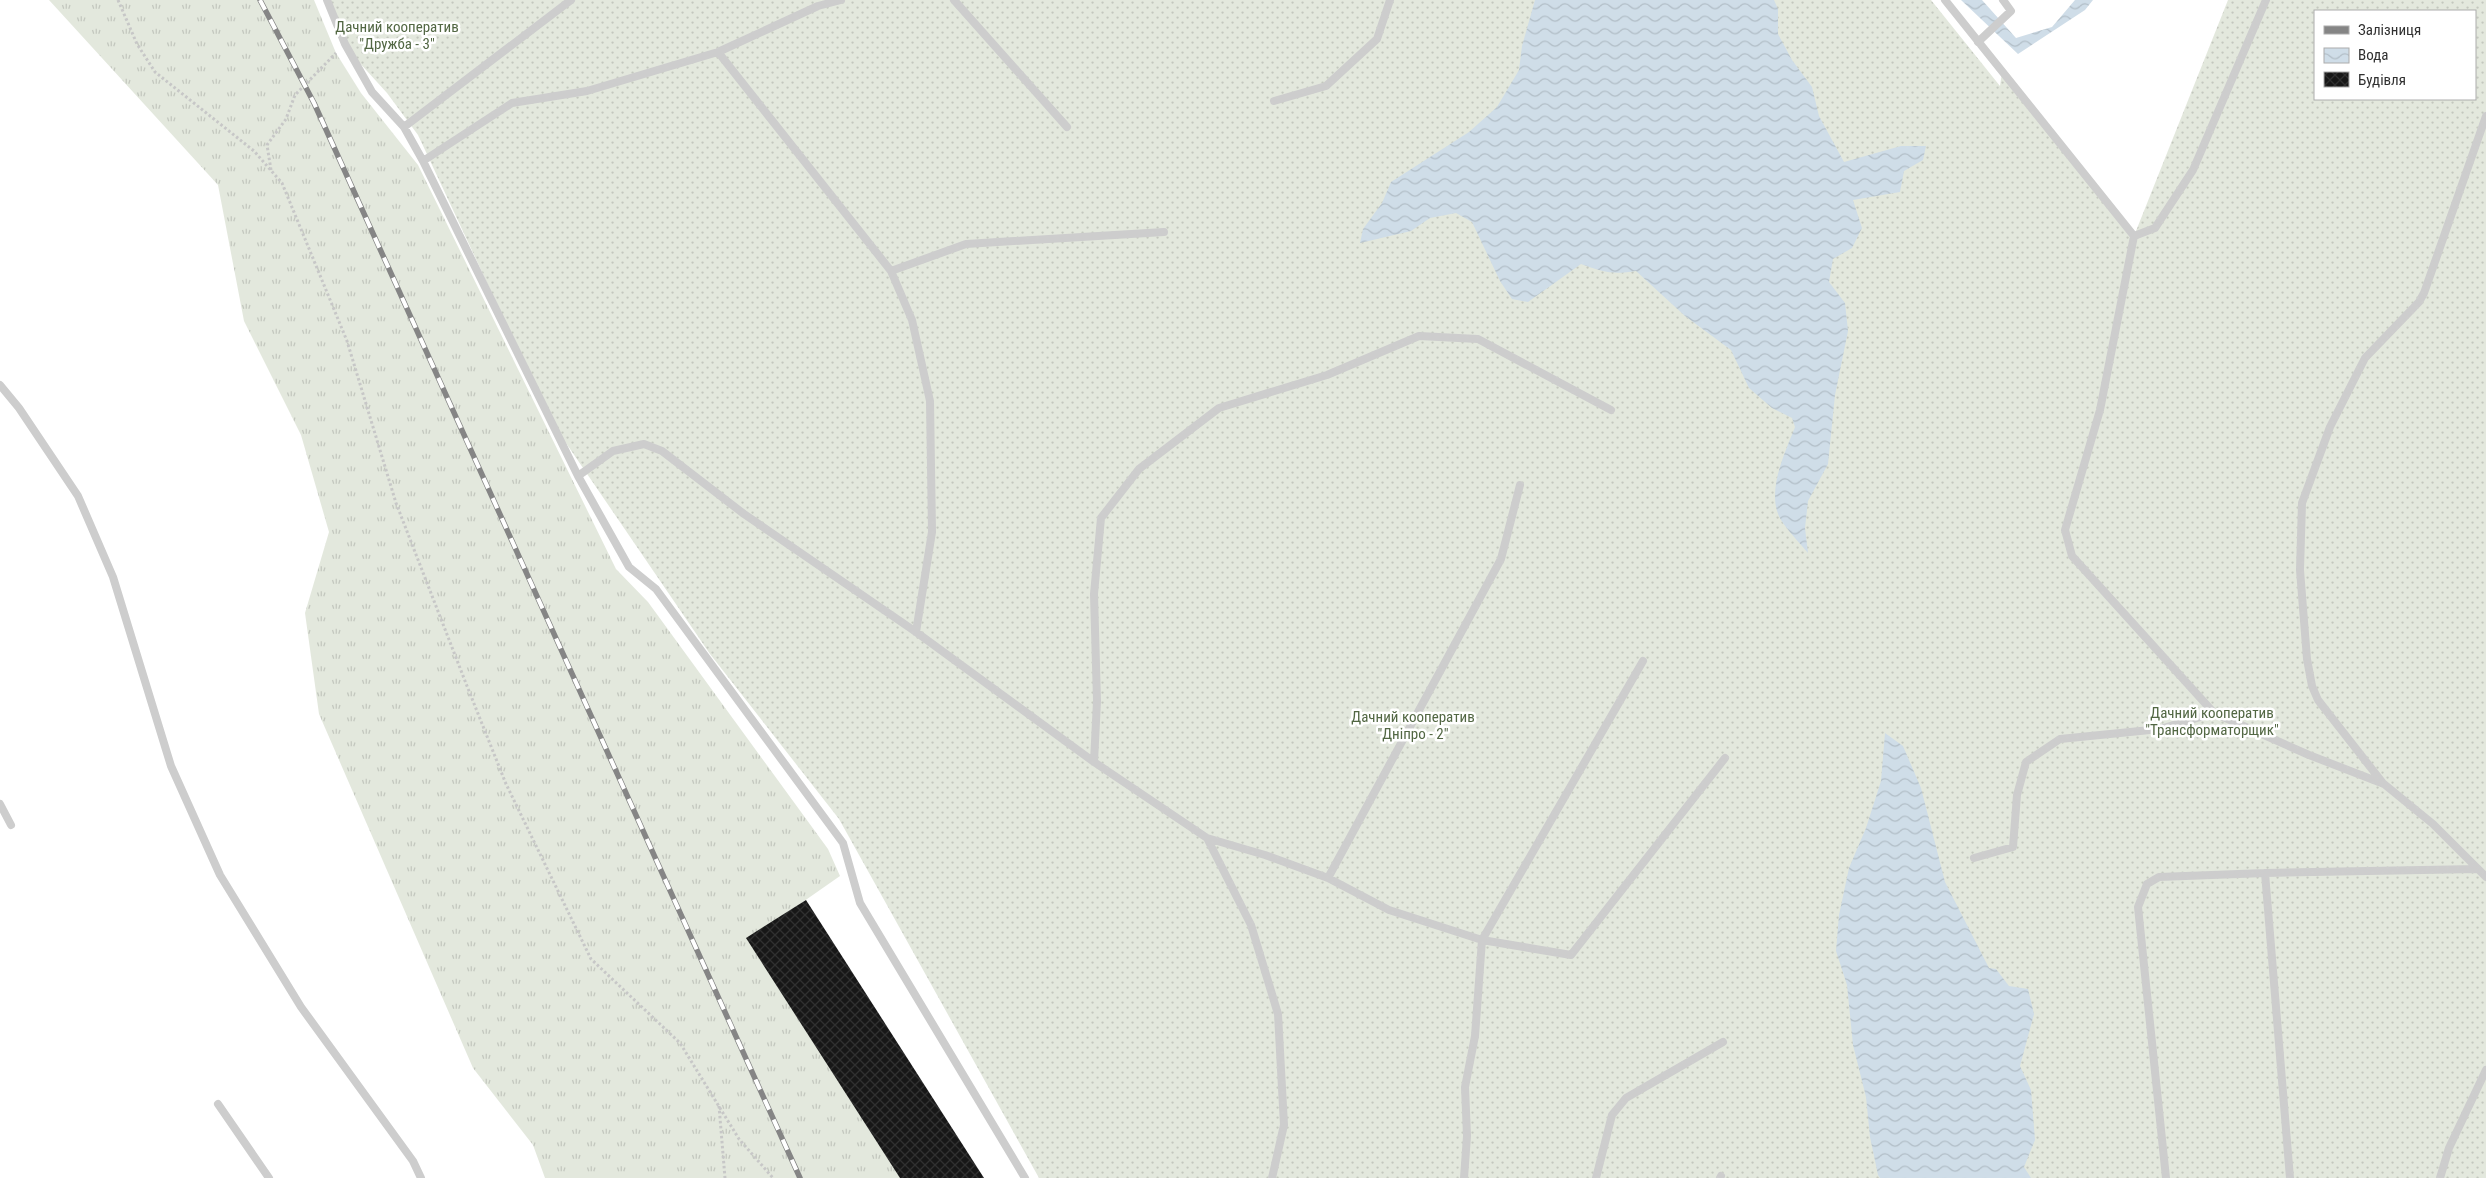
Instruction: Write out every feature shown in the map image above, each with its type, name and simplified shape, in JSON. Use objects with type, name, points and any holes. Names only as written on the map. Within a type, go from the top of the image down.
[{"type":"lane","points":[[327,0],[345,44],[372,92],[404,128],[423,161],[578,476],[629,567],[656,589],[843,842],[860,903],[1025,1178]]},
{"type":"lane","points":[[404,128],[571,0]]},
{"type":"lane","points":[[423,161],[512,103],[587,91],[718,52],[818,6],[841,0]]},
{"type":"lane","points":[[954,0],[1067,127]]},
{"type":"lane","points":[[1274,101],[1326,86],[1377,39],[1390,0]]},
{"type":"lane","points":[[1945,0],[2134,236],[2100,410],[2065,530],[2072,556],[2214,713],[2309,755],[2384,784]]},
{"type":"lane","points":[[1978,42],[2011,12],[2003,0]]},
{"type":"lane","points":[[2134,236],[2155,228],[2193,170],[2266,0]]},
{"type":"lane","points":[[718,52],[891,271],[912,320],[930,401],[932,532],[916,632]]},
{"type":"lane","points":[[2486,116],[2424,293],[2419,302],[2365,358],[2330,427],[2302,503],[2300,570],[2307,659],[2312,686],[2318,700],[2384,784],[2433,824],[2486,878]]},
{"type":"lane","points":[[891,271],[966,244],[1164,232]]},
{"type":"lane","points":[[1094,762],[1097,701],[1094,594],[1101,518],[1139,469],[1219,408],[1326,375],[1419,336],[1478,339],[1610,410]]},
{"type":"lane","points":[[0,385],[19,408],[78,496],[113,577],[171,766],[220,875],[301,1007],[413,1161],[420,1178]]},
{"type":"lane","points":[[578,476],[613,451],[644,444],[662,450],[744,514],[916,632],[1094,762],[1207,838],[1265,855],[1328,878],[1389,910],[1482,940],[1571,955],[1724,758]]},
{"type":"lane","points":[[1328,878],[1501,559],[1520,485]]},
{"type":"lane","points":[[1464,1178],[1467,1136],[1465,1087],[1475,1036],[1482,940],[1643,660]]},
{"type":"lane","points":[[1974,858],[2013,847],[2017,795],[2026,762],[2060,739],[2160,729],[2214,713]]},
{"type":"lane","points":[[0,804],[11,825]]},
{"type":"lane","points":[[1207,838],[1251,925],[1278,1014],[1284,1125],[1272,1178]]},
{"type":"lane","points":[[2166,1178],[2138,907],[2147,884],[2160,877],[2477,869]]},
{"type":"lane","points":[[2265,873],[2290,1178]]},
{"type":"lane","points":[[1596,1178],[1612,1115],[1626,1098],[1723,1042]]},
{"type":"lane","points":[[2440,1178],[2448,1148],[2486,1070]]},
{"type":"lane","points":[[218,1104],[269,1178]]},
{"type":"path","points":[[118,0],[137,44],[155,72],[254,151],[282,183],[348,341],[396,503],[506,784],[591,959],[680,1043],[739,1138],[773,1178]]},
{"type":"path","points":[[271,171],[267,145],[286,119],[295,95],[345,44]]},
{"type":"path","points":[[718,1105],[725,1178]]},
{"type":"green space","points":[[49,0],[314,0],[336,53],[361,93],[418,165],[616,569],[648,602],[828,849],[840,876],[754,936],[909,1178],[545,1178],[533,1145],[473,1068],[319,714],[305,613],[329,532],[301,435],[244,321],[218,185]]},
{"type":"green space","points":[[327,0],[1931,0],[2000,86],[2002,72],[2134,236],[2228,0],[2486,0],[2486,1178],[1039,1178],[839,819],[710,654],[553,424],[418,135],[387,93],[347,49]]},
{"type":"water","points":[[1535,0],[1774,0],[1778,9],[1778,34],[1792,60],[1812,87],[1819,116],[1844,162],[1901,146],[1926,146],[1923,160],[1904,171],[1900,192],[1853,200],[1862,228],[1852,248],[1833,259],[1829,282],[1845,303],[1848,331],[1835,395],[1828,464],[1808,501],[1805,528],[1808,553],[1781,520],[1775,498],[1778,473],[1795,427],[1792,418],[1772,408],[1749,388],[1731,350],[1685,316],[1636,271],[1608,272],[1581,264],[1528,302],[1512,299],[1500,281],[1472,222],[1456,213],[1430,218],[1411,231],[1360,243],[1363,229],[1382,203],[1391,182],[1469,132],[1497,107],[1519,70],[1522,46]]},
{"type":"water","points":[[1961,0],[1982,0],[2016,38],[2052,27],[2075,0],[2093,0],[2085,10],[2018,54]]},
{"type":"water","points":[[1885,733],[1903,746],[1921,788],[1945,882],[1989,968],[1996,969],[2009,986],[2028,989],[2034,1014],[2020,1066],[2031,1090],[2035,1140],[2024,1167],[2031,1178],[1880,1178],[1878,1175],[1870,1137],[1866,1097],[1853,1045],[1847,985],[1836,951],[1839,915],[1849,868],[1866,828],[1881,781]]},
{"type":"building","points":[[806,900],[984,1178],[900,1178],[746,938]]},
{"type":"railway","points":[[260,0],[314,103],[800,1178]]},
{"type":"park label","name":"Дачний кооператив \"Дружба - 3\"","points":[[397,36]]},
{"type":"park label","name":"Дачний кооператив \"Трансформаторщик\"","points":[[2212,722]]},
{"type":"park label","name":"Дачний кооператив \"Дніпро - 2\"","points":[[1413,726]]}]
